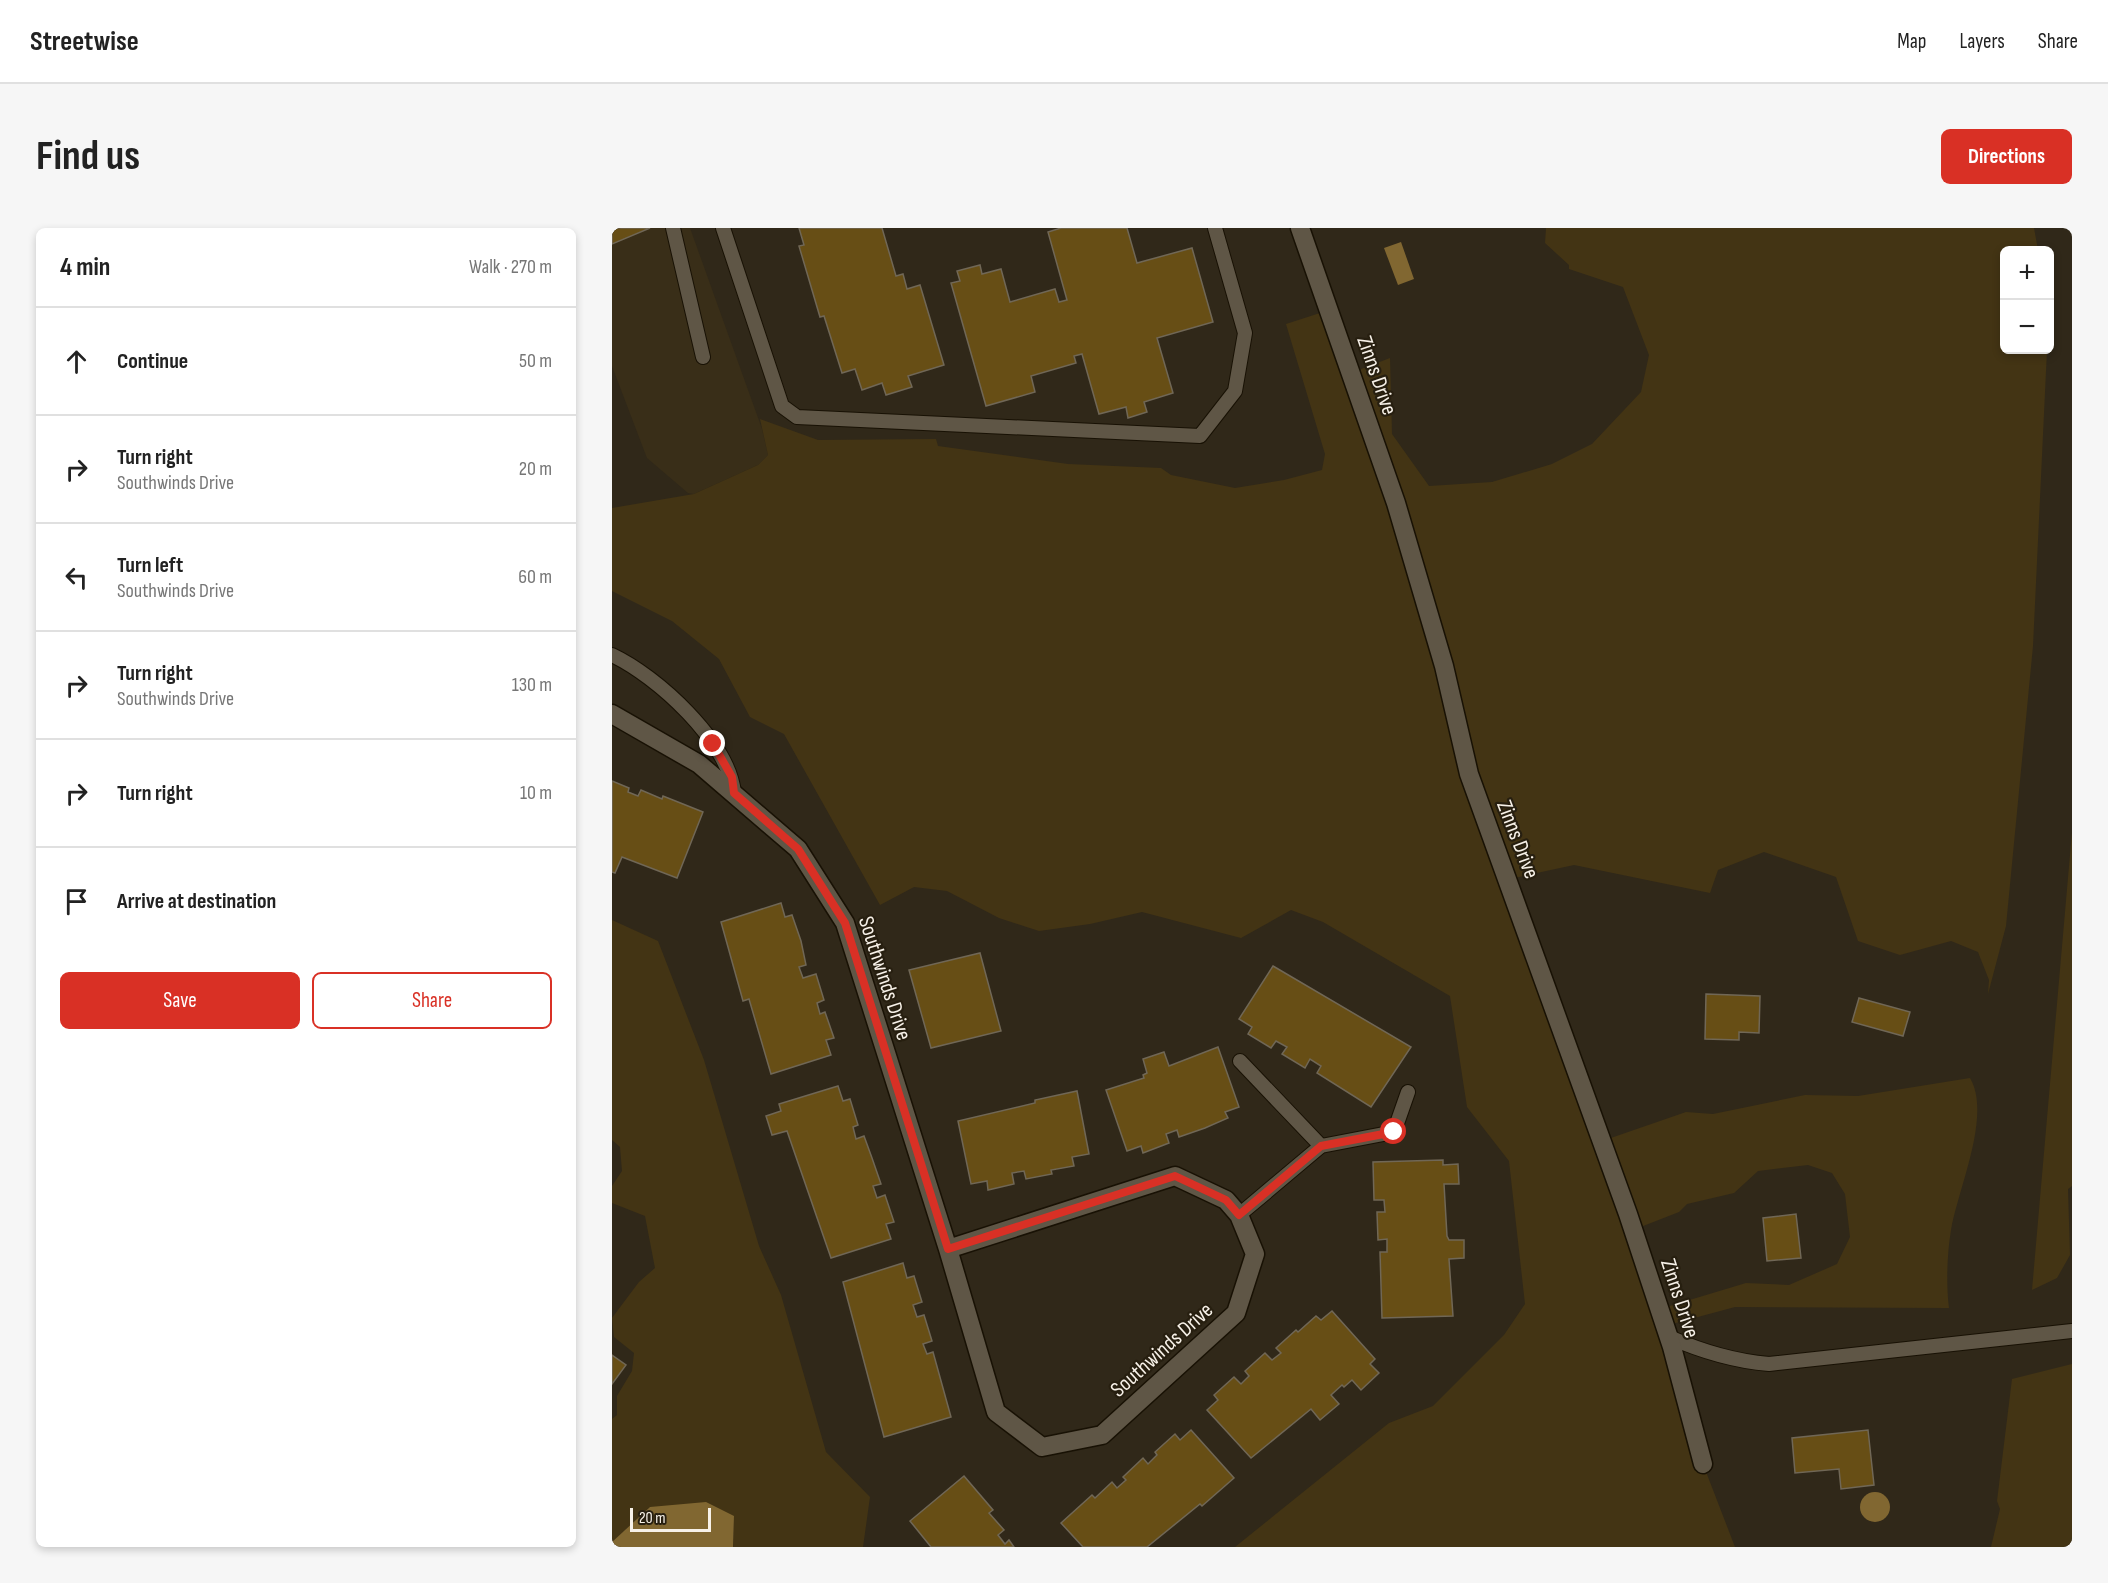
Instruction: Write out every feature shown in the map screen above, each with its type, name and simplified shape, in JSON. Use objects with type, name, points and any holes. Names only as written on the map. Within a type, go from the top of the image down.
[{"type":"street","name":"Zinns Drive","points":[[1300,228],[1396,503],[1444,666],[1469,774],[1583,1087],[1669,1337],[1703,1464]]},
{"type":"street","name":"Southwinds Drive","points":[[612,714],[699,764],[798,849],[845,923],[948,1249],[996,1412],[1042,1447],[1102,1435],[1236,1313],[1255,1254],[1239,1215],[1226,1200],[1175,1176],[948,1249]]},
{"type":"lane","points":[[672,228],[703,357]]},
{"type":"lane","points":[[723,228],[782,406],[797,417],[1200,436],[1235,391],[1245,333],[1215,228]]},
{"type":"lane","points":[[612,655],[670,694],[713,744],[732,777],[734,793]]},
{"type":"lane","points":[[1240,1061],[1321,1146]]},
{"type":"lane","points":[[1239,1215],[1321,1146],[1394,1132],[1408,1092]]},
{"type":"lane","points":[[1669,1337],[1735,1361],[1769,1364],[2072,1331]]},
{"type":"shaded area","points":[[612,228],[690,228],[762,429],[768,455],[758,465],[694,494],[688,493],[647,458],[612,366]]},
{"type":"shaded area","points":[[1546,228],[2034,228],[2037,246],[2000,246],[2000,354],[2047,354],[2033,646],[2006,926],[1988,994],[1989,980],[1978,952],[1951,941],[1900,955],[1858,941],[1836,877],[1764,852],[1718,870],[1710,893],[1574,865],[1514,878],[1605,1140],[1686,1112],[1713,1114],[1805,1095],[1858,1096],[1970,1078],[1976,1093],[1976,1132],[1951,1230],[1947,1269],[1949,1308],[1735,1307],[1668,1325],[1703,1464],[1735,1547],[1235,1547],[1389,1423],[1433,1406],[1504,1335],[1525,1304],[1509,1161],[1467,1107],[1450,996],[1323,922],[1291,910],[1241,938],[1142,912],[1090,924],[1039,931],[999,918],[947,891],[914,887],[880,905],[784,734],[750,717],[719,659],[672,621],[612,591],[612,508],[694,494],[758,465],[768,455],[760,419],[818,440],[936,439],[938,446],[1068,464],[1161,468],[1171,475],[1235,488],[1284,480],[1322,470],[1325,454],[1286,324],[1320,313],[1343,376],[1390,358],[1392,434],[1429,486],[1492,482],[1552,464],[1592,444],[1641,392],[1649,355],[1623,287],[1569,269],[1569,265],[1545,243]],"holes":[[[1808,1165],[1832,1173],[1845,1194],[1850,1237],[1837,1264],[1789,1285],[1746,1283],[1663,1308],[1638,1228],[1679,1212],[1687,1204],[1734,1193],[1758,1171]]]},
{"type":"shaded area","points":[[1401,242],[1414,279],[1398,285],[1384,248]]},
{"type":"shaded area","points":[[2072,832],[2072,1186],[2068,1189],[2070,1255],[2057,1278],[2032,1290]]},
{"type":"shaded area","points":[[612,920],[658,941],[704,1060],[759,1246],[781,1295],[826,1452],[870,1497],[863,1547],[733,1547],[734,1516],[650,1507],[612,1542],[612,1419],[617,1415],[617,1396],[632,1371],[634,1353],[614,1337],[612,1318],[639,1282],[655,1268],[645,1216],[612,1203],[612,1186],[622,1171],[620,1147],[612,1140]]},
{"type":"shaded area","points":[[2072,1364],[2072,1547],[1991,1547],[2000,1509],[1997,1501],[2012,1379]]},
{"type":"shaded area","points":[[1875,1492],[1886,1496],[1890,1507],[1886,1518],[1875,1522],[1864,1518],[1860,1507],[1864,1496]]},
{"type":"shaded area","points":[[706,1502],[734,1516],[733,1547],[612,1547],[612,1542],[650,1507]]},
{"type":"building","points":[[612,228],[650,228],[612,244]]},
{"type":"building","points":[[799,228],[882,228],[896,276],[903,274],[907,289],[920,285],[944,365],[908,376],[912,387],[886,395],[882,383],[862,390],[855,369],[842,373],[824,316],[820,317],[799,246],[804,245]]},
{"type":"building","points":[[1061,228],[1127,228],[1137,263],[1192,248],[1213,322],[1157,338],[1173,393],[1144,402],[1147,412],[1128,418],[1126,407],[1099,414],[1082,354],[1074,356],[1076,363],[1031,376],[1035,392],[986,406],[951,283],[960,281],[957,271],[980,265],[982,274],[1001,269],[1010,302],[1055,289],[1059,302],[1067,300],[1048,232]]},
{"type":"building","points":[[612,781],[629,788],[628,792],[638,796],[641,790],[703,812],[677,878],[622,857],[615,873],[612,872]]},
{"type":"building","points":[[781,903],[785,917],[792,915],[801,941],[806,965],[799,967],[803,978],[816,974],[824,1000],[817,1003],[820,1014],[825,1012],[834,1038],[826,1040],[831,1055],[771,1074],[749,999],[743,1001],[721,922]]},
{"type":"building","points":[[980,953],[1001,1031],[931,1048],[909,970]]},
{"type":"building","points":[[1273,966],[1411,1047],[1371,1107],[1317,1073],[1321,1066],[1310,1059],[1305,1068],[1282,1054],[1287,1047],[1276,1041],[1271,1048],[1248,1034],[1252,1027],[1239,1019]]},
{"type":"building","points":[[1706,994],[1760,996],[1759,1033],[1739,1032],[1739,1040],[1705,1039]]},
{"type":"building","points":[[1859,998],[1910,1012],[1903,1036],[1852,1022]]},
{"type":"building","points":[[1218,1047],[1239,1107],[1225,1112],[1228,1118],[1205,1128],[1179,1137],[1177,1130],[1166,1134],[1169,1143],[1143,1153],[1141,1146],[1127,1151],[1106,1090],[1144,1078],[1143,1075],[1147,1073],[1143,1059],[1164,1052],[1169,1066]]},
{"type":"building","points":[[838,1086],[843,1101],[850,1099],[858,1125],[853,1127],[856,1139],[864,1136],[872,1158],[881,1184],[873,1186],[877,1198],[885,1195],[894,1222],[886,1224],[891,1239],[831,1258],[787,1131],[772,1135],[766,1116],[781,1111],[779,1104]]},
{"type":"building","points":[[1077,1091],[1089,1154],[1072,1157],[1074,1166],[1051,1170],[1052,1174],[1026,1179],[1024,1171],[1012,1173],[1014,1184],[988,1190],[987,1181],[971,1184],[958,1121]]},
{"type":"building","points":[[1443,1160],[1443,1165],[1458,1164],[1459,1184],[1444,1184],[1447,1236],[1449,1240],[1464,1240],[1464,1258],[1449,1259],[1453,1316],[1382,1318],[1380,1252],[1387,1252],[1387,1239],[1378,1240],[1377,1212],[1385,1212],[1384,1200],[1374,1200],[1373,1162]]},
{"type":"building","points":[[1796,1214],[1801,1258],[1767,1261],[1763,1218]]},
{"type":"building","points":[[903,1263],[907,1278],[914,1276],[922,1302],[913,1305],[917,1317],[924,1315],[932,1341],[923,1344],[927,1354],[933,1352],[951,1417],[884,1437],[843,1282]]},
{"type":"building","points":[[1332,1311],[1375,1359],[1370,1364],[1379,1373],[1361,1390],[1352,1380],[1344,1387],[1342,1385],[1331,1395],[1339,1404],[1320,1420],[1311,1409],[1251,1458],[1207,1410],[1218,1400],[1214,1395],[1234,1377],[1241,1384],[1249,1376],[1245,1371],[1265,1353],[1272,1360],[1281,1353],[1276,1348],[1296,1330],[1298,1332],[1316,1316],[1321,1320]]},
{"type":"building","points":[[612,1355],[626,1365],[612,1384]]},
{"type":"building","points":[[1191,1430],[1234,1478],[1202,1506],[1200,1504],[1147,1547],[1083,1547],[1061,1523],[1092,1495],[1095,1498],[1112,1482],[1117,1488],[1126,1480],[1123,1477],[1143,1458],[1148,1464],[1157,1455],[1155,1452],[1175,1434],[1180,1440]]},
{"type":"building","points":[[1868,1430],[1874,1485],[1841,1489],[1839,1469],[1795,1473],[1792,1438]]},
{"type":"building","points":[[964,1476],[993,1510],[989,1513],[1004,1530],[998,1535],[1005,1544],[1009,1540],[1014,1547],[931,1547],[910,1521]]},
{"type":"route","points":[[713,744],[732,777],[734,793],[798,849],[845,923],[948,1249],[1175,1176],[1226,1200],[1239,1215],[1321,1146],[1394,1132]]}]
